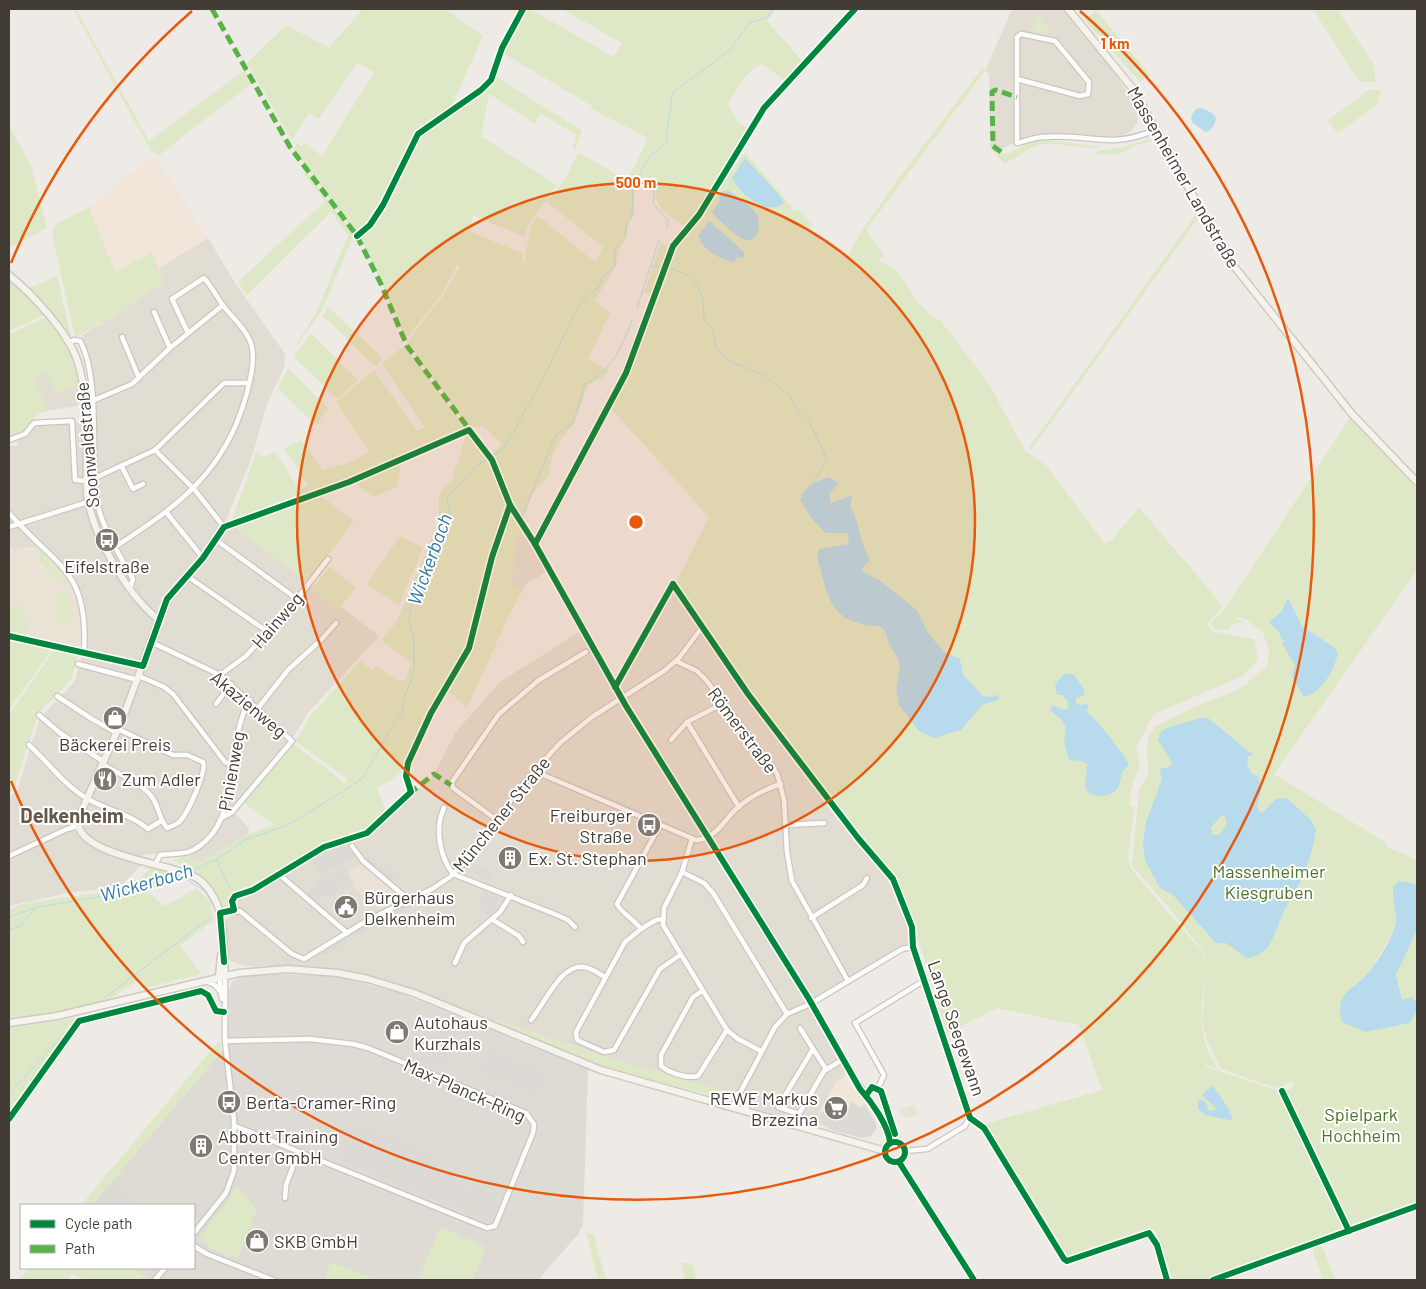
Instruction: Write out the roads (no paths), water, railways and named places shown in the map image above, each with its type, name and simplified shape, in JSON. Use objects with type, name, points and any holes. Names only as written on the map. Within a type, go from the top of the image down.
[{"type":"main road","name":"Massenheimer Landstraße","points":[[1068,9],[1120,71],[1229,260],[1352,414],[1417,482]]},
{"type":"main road","name":"Soonwaldstraße","points":[[9,275],[41,307],[68,343],[76,358],[82,383],[88,502],[110,556],[130,588],[159,620]]},
{"type":"main road","points":[[159,620],[118,731],[78,819],[79,829],[95,844],[106,851],[179,870],[193,876],[213,894],[220,913],[222,976]]},
{"type":"main road","points":[[222,946],[224,962],[222,976]]},
{"type":"main road","points":[[224,962],[239,973]]},
{"type":"main road","points":[[9,1023],[57,1016],[202,980],[239,973],[271,970],[312,970],[354,976],[384,983],[430,999],[601,1070],[733,1106],[885,1151]]},
{"type":"main road","points":[[898,1143],[905,1151],[904,1157],[899,1162],[890,1162],[886,1157],[885,1151],[890,1144],[898,1143]]},
{"type":"main road","points":[[899,1162],[974,1280]]},
{"type":"street","points":[[1017,79],[1080,96],[1088,94],[1090,90],[1090,82],[1062,47],[1049,39],[1022,34],[1017,37],[1017,79],[1017,143],[1043,137],[1120,141],[1136,138],[1155,130]]},
{"type":"street","points":[[115,547],[166,512],[194,488],[217,462],[239,420],[249,383],[252,346],[240,326],[204,278],[172,299],[188,333]]},
{"type":"street","points":[[92,401],[127,388],[170,348],[223,305]]},
{"type":"street","points":[[154,312],[170,348]]},
{"type":"street","points":[[122,337],[139,378]]},
{"type":"street","points":[[68,343],[77,339],[81,343],[89,373],[99,508],[115,547],[133,579],[130,588]]},
{"type":"street","points":[[96,478],[155,450],[224,383],[249,383]]},
{"type":"street","points":[[9,440],[25,434],[34,423],[72,421],[75,479],[77,481],[87,481]]},
{"type":"street","points":[[155,450],[194,488],[224,527],[203,558],[170,594],[159,620]]},
{"type":"street","points":[[122,466],[133,489],[143,484]]},
{"type":"street","points":[[9,527],[88,502]]},
{"type":"street","points":[[166,512],[203,558]]},
{"type":"street","points":[[9,514],[61,565],[76,587],[82,603],[85,621],[84,652]]},
{"type":"street","points":[[216,540],[297,599]]},
{"type":"street","name":"Hainweg","points":[[220,675],[246,656],[297,599],[328,559]]},
{"type":"street","points":[[187,576],[268,632]]},
{"type":"street","points":[[258,708],[288,670],[321,640],[336,622]]},
{"type":"street","name":"Münchener Straße","points":[[220,913],[234,910],[242,912],[270,937],[301,959],[310,956],[347,933],[435,888],[471,856],[534,771],[572,731],[648,683],[676,661],[700,630]]},
{"type":"street","points":[[9,636],[143,666]]},
{"type":"street","name":"Akazienweg","points":[[151,642],[220,675],[250,700],[292,741],[231,813],[223,817]]},
{"type":"street","points":[[497,820],[453,788],[452,782],[499,714],[539,680],[586,652]]},
{"type":"street","name":"Römerstraße","points":[[676,661],[697,671],[770,762],[781,784],[790,874],[795,889],[848,981]]},
{"type":"street","points":[[78,664],[139,678],[164,687],[173,694],[225,762],[231,765]]},
{"type":"street","points":[[216,704],[231,684]]},
{"type":"street","points":[[39,715],[60,734],[146,790],[153,800],[161,821],[167,828],[178,823],[185,814],[204,770],[203,762],[187,755],[173,755],[118,731],[92,719],[57,696]]},
{"type":"street","name":"Pinienweg","points":[[156,863],[160,855],[192,850],[214,832],[223,817],[240,722],[250,700]]},
{"type":"street","points":[[671,740],[687,722],[724,703]]},
{"type":"street","points":[[687,722],[739,807]]},
{"type":"street","points":[[30,745],[59,776],[87,799],[137,820],[148,830],[161,821]]},
{"type":"street","points":[[534,771],[692,840],[703,839],[717,831],[752,796],[781,784]]},
{"type":"street","points":[[444,808],[439,822],[440,842],[453,874],[511,895],[568,920],[575,927]]},
{"type":"street","points":[[786,825],[824,823]]},
{"type":"street","points":[[641,929],[634,919],[619,910],[617,904],[660,825]]},
{"type":"street","points":[[9,856],[66,829],[79,829]]},
{"type":"street","points":[[692,840],[682,872],[664,908],[662,919],[666,932],[727,1030],[762,1051]]},
{"type":"street","points":[[352,846],[363,861],[410,901]]},
{"type":"street","points":[[682,872],[704,884],[714,893],[786,1014]]},
{"type":"street","points":[[280,876],[347,933]]},
{"type":"street","points":[[811,918],[863,885],[867,878]]},
{"type":"street","points":[[455,963],[464,943],[493,920],[505,906],[511,895]]},
{"type":"street","points":[[662,919],[656,920],[641,929],[625,942],[575,1034],[579,1042],[607,1053],[614,1050],[660,969],[680,955]]},
{"type":"street","points":[[493,920],[519,936],[523,942]]},
{"type":"street","name":"Lange Seegewann","points":[[848,981],[902,949],[913,947],[970,1118],[965,1126],[927,1149],[905,1151]]},
{"type":"street","points":[[531,1020],[554,986],[570,970],[585,967],[605,977]]},
{"type":"street","points":[[222,976],[220,992],[223,1006]]},
{"type":"street","points":[[195,1232],[230,1186],[235,1167],[235,1126],[225,1040],[222,976]]},
{"type":"street","points":[[202,980],[215,985],[220,992]]},
{"type":"street","points":[[878,1088],[884,1076],[855,1023],[925,980]]},
{"type":"street","points":[[733,1106],[738,1093],[778,1022],[786,1014],[810,1004],[848,981]]},
{"type":"street","points":[[702,991],[693,997],[661,1055],[661,1066],[667,1070],[691,1077],[698,1076],[727,1030]]},
{"type":"street","points":[[800,1028],[826,1069]]},
{"type":"street","name":"Max-Planck-Ring","points":[[225,1040],[326,1040],[363,1047],[526,1113],[534,1124],[533,1133],[494,1226],[490,1228],[298,1153],[235,1126]]},
{"type":"street","points":[[813,1049],[778,1107],[785,1111],[800,1112],[826,1069],[842,1060],[860,1089],[867,1094],[888,1133],[890,1144]]},
{"type":"street","points":[[867,1094],[870,1088],[878,1088],[882,1092],[898,1143]]},
{"type":"street","points":[[738,1093],[748,1111]]},
{"type":"street","points":[[285,1198],[286,1185],[298,1153]]},
{"type":"street","points":[[195,1247],[207,1254],[273,1280]]},
{"type":"street","points":[[155,1280],[164,1269]]},
{"type":"water","points":[[1202,108],[1212,113],[1216,118],[1213,127],[1205,132],[1192,122],[1191,116],[1196,109]]},
{"type":"water","points":[[745,158],[780,196],[784,203],[777,207],[762,205],[747,197],[741,191],[732,178]]},
{"type":"water","points":[[728,190],[749,206],[757,216],[759,222],[758,232],[752,240],[737,236],[712,213],[720,200],[719,196],[723,191]]},
{"type":"water","points":[[709,221],[744,252],[745,258],[738,257],[733,262],[728,261],[712,253],[704,246],[698,236]]},
{"type":"water","points":[[829,477],[839,483],[830,493],[830,503],[853,495],[850,505],[870,560],[861,570],[879,580],[917,610],[928,633],[944,652],[960,659],[963,675],[983,696],[994,697],[999,694],[998,700],[982,705],[961,730],[934,738],[919,731],[899,705],[896,689],[900,668],[898,659],[890,646],[885,631],[880,626],[856,623],[847,619],[829,598],[818,562],[819,549],[849,544],[847,533],[826,533],[813,520],[800,500],[808,487]]},
{"type":"water","points":[[1288,598],[1302,626],[1335,648],[1338,653],[1334,667],[1322,686],[1304,697],[1292,677],[1295,665],[1282,643],[1284,641],[1280,633],[1269,622],[1281,612]]},
{"type":"water","points":[[1065,673],[1074,675],[1084,689],[1084,695],[1076,698],[1076,703],[1080,705],[1088,704],[1087,712],[1110,738],[1129,766],[1123,770],[1117,789],[1106,796],[1096,796],[1088,792],[1086,788],[1087,764],[1082,761],[1069,760],[1064,742],[1066,728],[1062,720],[1050,710],[1053,705],[1063,710],[1069,708],[1067,700],[1062,695],[1057,695],[1055,684]]},
{"type":"water","points":[[1200,718],[1208,718],[1253,755],[1248,756],[1247,762],[1251,773],[1259,777],[1261,791],[1257,807],[1261,814],[1276,799],[1286,798],[1310,819],[1316,830],[1305,870],[1283,913],[1271,942],[1262,952],[1247,958],[1226,943],[1216,943],[1173,895],[1160,888],[1145,860],[1143,842],[1146,822],[1162,779],[1159,768],[1166,768],[1173,764],[1158,740],[1161,731]],"holes":[[[1221,816],[1225,816],[1227,824],[1220,834],[1212,835],[1211,827]]]},
{"type":"water","points":[[1399,881],[1417,884],[1417,930],[1396,975],[1402,1000],[1411,997],[1417,1002],[1417,1010],[1410,1023],[1365,1032],[1342,1022],[1341,1004],[1347,992],[1372,968],[1390,940],[1396,918],[1393,887]]},
{"type":"water","points":[[1211,1086],[1224,1102],[1233,1121],[1205,1115],[1198,1109],[1198,1100],[1205,1101],[1209,1111],[1215,1110],[1215,1107],[1202,1095]]},
{"type":"waterway","name":"Wickerbach","points":[[188,872],[217,859],[245,840],[290,824],[364,777],[396,719],[403,713],[403,701],[414,673],[414,639],[409,622],[412,600],[450,515],[447,498],[476,466],[500,451],[508,442],[547,371],[574,314],[585,298],[599,287],[603,277],[615,266],[615,248],[625,237],[626,226],[632,214],[633,186],[649,157],[667,142],[672,93],[729,51],[749,23],[768,17],[773,9]]},
{"type":"waterway","points":[[641,175],[654,191],[653,203],[668,221],[667,228]]},
{"type":"waterway","points":[[637,308],[659,240]]},
{"type":"waterway","points":[[652,266],[663,267]]},
{"type":"waterway","points":[[666,268],[685,274],[697,285],[703,300],[704,320],[713,329],[716,349],[732,362],[762,374],[789,395],[799,413],[809,421],[827,459],[813,483]]},
{"type":"waterway","points":[[522,516],[556,435],[573,423],[586,383],[603,372],[615,357],[632,321]]},
{"type":"waterway","points":[[217,860],[230,889]]},
{"type":"waterway","name":"Wickerbach","points":[[9,917],[34,908],[115,894],[182,874]]},
{"type":"waterway","points":[[181,876],[205,891],[215,909]]},
{"type":"waterway","points":[[9,930],[21,926],[34,909]]},
{"type":"waterway","points":[[103,999],[211,917]]},
{"type":"waterway","points":[[9,1094],[73,1025]]},
{"type":"place","name":"Eifelstraße","points":[[107,540]]},
{"type":"place","name":"Bäckerei Preis","points":[[115,718]]},
{"type":"place","name":"Zum Adler","points":[[105,779]]},
{"type":"place","name":"Freiburger Straße","points":[[649,825]]},
{"type":"place","name":"Ex. St. Stephan","points":[[510,858]]},
{"type":"place","name":"Bürgerhaus Delkenheim","points":[[346,907]]},
{"type":"place","name":"Autohaus Kurzhals","points":[[397,1032]]},
{"type":"place","name":"Berta-Cramer-Ring","points":[[229,1102]]},
{"type":"place","name":"REWE Markus Brzezina","points":[[836,1108]]},
{"type":"place","name":"Abbott Training Center GmbH","points":[[201,1146]]},
{"type":"place","name":"SKB GmbH","points":[[257,1241]]},
{"type":"district","name":"Delkenheim","points":[[72,815]]},
{"type":"park label","name":"Massenheimer Kiesgruben","points":[[1269,881]]},
{"type":"park label","name":"Spielpark Hochheim","points":[[1361,1124]]}]
